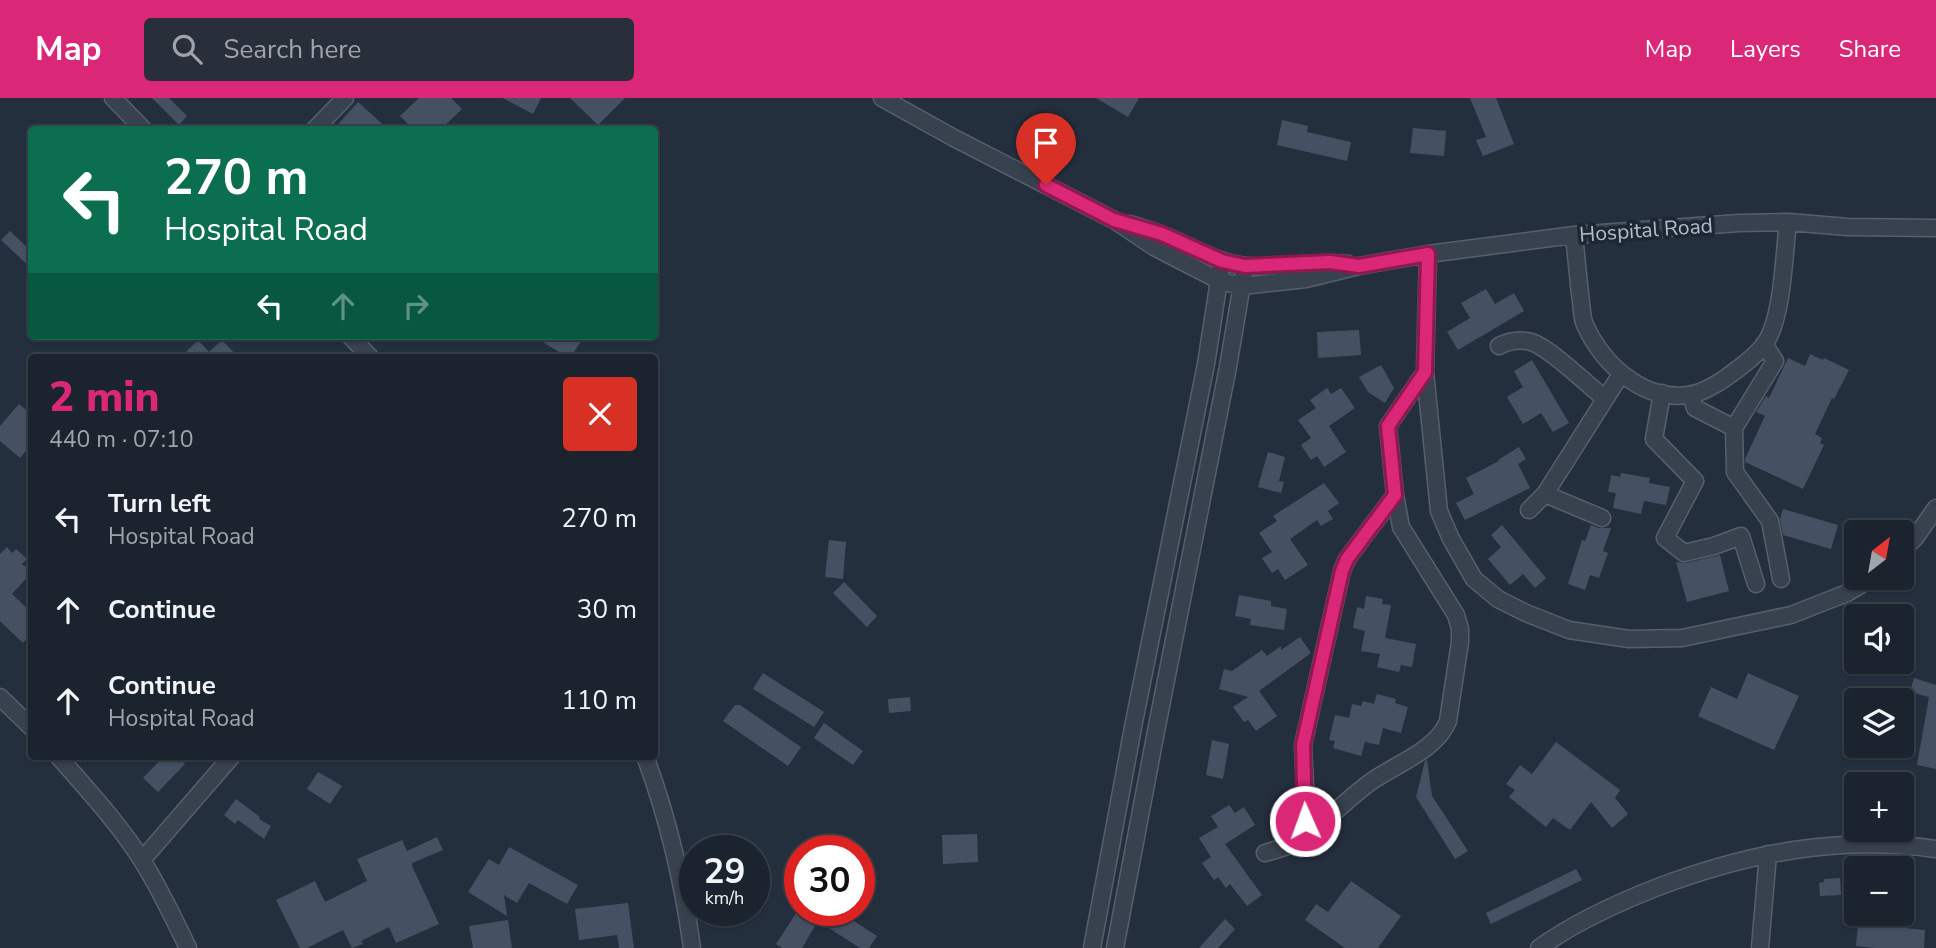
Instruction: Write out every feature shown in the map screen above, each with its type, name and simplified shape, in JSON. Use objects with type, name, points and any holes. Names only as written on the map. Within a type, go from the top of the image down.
[{"type":"street","points":[[113,98],[140,126]]},
{"type":"street","points":[[321,126],[345,98]]},
{"type":"street","points":[[882,98],[1114,220],[1154,247],[1220,281],[1242,286],[1307,279],[1359,266]]},
{"type":"street","points":[[1114,220],[1162,234],[1222,261],[1245,266],[1330,262],[1359,266]]},
{"type":"street","points":[[1574,235],[1583,321],[1597,349],[1620,374],[1637,384],[1673,396],[1691,395],[1720,383],[1751,359],[1764,344],[1780,297],[1788,222]]},
{"type":"street","name":"Hospital Road","points":[[1359,266],[1574,235],[1739,223],[1788,222],[1848,227],[1936,229]]},
{"type":"street","points":[[1428,254],[1425,372],[1439,511],[1451,539],[1474,579],[1498,599],[1569,630],[1629,639],[1682,638],[1791,615],[1852,590]]},
{"type":"street","points":[[1092,948],[1206,363],[1222,261]]},
{"type":"street","points":[[1115,948],[1245,266]]},
{"type":"street","points":[[354,340],[367,354]]},
{"type":"street","points":[[1499,346],[1522,340],[1538,345],[1604,398]]},
{"type":"street","points":[[1764,344],[1775,361],[1734,428],[1735,472],[1770,521],[1781,579]]},
{"type":"street","points":[[1206,363],[1228,366]]},
{"type":"street","points":[[1265,853],[1287,846],[1305,835],[1371,781],[1438,738],[1447,721],[1460,629],[1456,615],[1401,527],[1388,426],[1425,372]]},
{"type":"street","points":[[1530,510],[1545,494],[1620,374]]},
{"type":"street","points":[[1662,393],[1654,439],[1695,481],[1665,538],[1684,554],[1741,536],[1756,584]]},
{"type":"street","points":[[1691,395],[1695,408],[1734,428]]},
{"type":"street","points":[[1545,494],[1602,518]]},
{"type":"street","points":[[1305,835],[1303,745],[1342,571],[1347,559],[1395,495]]},
{"type":"street","points":[[1914,539],[1936,508]]},
{"type":"street","points":[[0,697],[28,723]]},
{"type":"street","points":[[1134,722],[1157,726]]},
{"type":"street","points":[[61,760],[142,860],[188,948]]},
{"type":"street","points":[[142,860],[229,760]]},
{"type":"street","points":[[646,760],[673,844],[692,948]]},
{"type":"street","points":[[1539,948],[1572,927],[1640,894],[1722,865],[1811,847],[1891,844],[1936,849]]},
{"type":"street","points":[[1759,948],[1768,854]]},
{"type":"building","points":[[152,98],[169,98],[187,116],[179,125]]},
{"type":"building","points":[[419,98],[451,98],[462,109],[444,126],[410,126],[400,116]]},
{"type":"building","points":[[503,98],[541,98],[533,114]]},
{"type":"building","points":[[570,98],[625,98],[598,125]]},
{"type":"building","points":[[1096,98],[1139,98],[1128,117]]},
{"type":"building","points":[[1470,98],[1496,98],[1514,144],[1483,156],[1476,140],[1486,137]]},
{"type":"building","points":[[358,102],[385,126],[337,126]]},
{"type":"building","points":[[1282,120],[1308,126],[1307,132],[1351,142],[1347,161],[1277,145]]},
{"type":"building","points":[[1413,128],[1446,131],[1444,156],[1410,153]]},
{"type":"building","points":[[10,231],[28,248],[28,265],[1,240]]},
{"type":"building","points":[[1486,289],[1495,304],[1514,293],[1524,311],[1458,350],[1447,332],[1470,318],[1461,303]]},
{"type":"building","points":[[1359,330],[1361,355],[1318,358],[1317,332]]},
{"type":"building","points":[[198,340],[209,352],[222,340],[235,354],[184,354]]},
{"type":"building","points":[[539,340],[581,341],[573,354],[562,354]]},
{"type":"building","points":[[1810,354],[1849,370],[1815,434],[1822,438],[1820,443],[1824,445],[1803,489],[1745,462],[1745,459],[1765,416],[1756,412],[1766,396],[1769,398],[1788,358],[1805,366]]},
{"type":"building","points":[[1532,360],[1569,423],[1553,432],[1541,413],[1523,424],[1507,397],[1523,387],[1514,371]]},
{"type":"building","points":[[1381,365],[1394,388],[1385,403],[1368,392],[1359,377]]},
{"type":"building","points":[[1327,388],[1331,394],[1341,388],[1355,408],[1329,426],[1346,452],[1324,467],[1317,456],[1311,460],[1301,445],[1311,438],[1298,420],[1316,408],[1310,400]]},
{"type":"building","points":[[19,404],[28,412],[28,449],[20,458],[0,441],[0,426]]},
{"type":"building","points":[[1519,447],[1526,459],[1518,464],[1530,488],[1465,520],[1456,503],[1474,494],[1466,478]]},
{"type":"building","points":[[1268,452],[1285,457],[1279,481],[1284,482],[1281,493],[1258,487]]},
{"type":"building","points":[[1621,473],[1650,478],[1649,483],[1670,487],[1666,505],[1644,501],[1641,514],[1613,508],[1616,493],[1608,492],[1611,475],[1620,477]]},
{"type":"building","points":[[1324,483],[1339,503],[1328,511],[1333,519],[1321,526],[1317,520],[1290,539],[1308,565],[1285,580],[1278,569],[1272,573],[1262,558],[1272,552],[1259,533],[1277,521],[1273,516]]},
{"type":"building","points":[[1783,509],[1838,525],[1831,549],[1783,535],[1780,519]]},
{"type":"building","points":[[1502,525],[1546,578],[1535,588],[1523,574],[1510,585],[1488,559],[1501,547],[1491,535]]},
{"type":"building","points":[[1591,525],[1611,528],[1603,551],[1608,553],[1599,578],[1590,575],[1585,590],[1568,584],[1582,540],[1585,541]]},
{"type":"building","points":[[829,540],[846,542],[843,579],[825,577]]},
{"type":"building","points":[[7,547],[12,553],[16,549],[27,559],[22,564],[28,569],[28,576],[12,594],[28,609],[28,637],[23,643],[0,621],[0,554]]},
{"type":"building","points":[[1720,555],[1729,591],[1687,602],[1676,562],[1686,563]]},
{"type":"building","points":[[844,582],[877,616],[867,627],[833,593]]},
{"type":"building","points":[[1239,595],[1271,601],[1271,606],[1287,609],[1284,630],[1250,625],[1251,619],[1235,616]]},
{"type":"building","points":[[1366,596],[1383,599],[1382,604],[1391,605],[1385,638],[1416,644],[1412,667],[1401,665],[1399,672],[1377,667],[1380,654],[1361,651],[1365,631],[1353,628],[1357,607],[1364,609]]},
{"type":"building","points":[[1300,637],[1311,653],[1259,691],[1277,716],[1256,731],[1248,720],[1244,722],[1233,707],[1248,697],[1219,689],[1224,669],[1232,671],[1262,650],[1267,656]]},
{"type":"building","points":[[763,673],[824,712],[814,727],[753,689]]},
{"type":"building","points":[[1748,673],[1799,696],[1774,750],[1698,716],[1711,687],[1737,699]]},
{"type":"building","points":[[1914,678],[1936,685],[1936,769],[1917,765],[1929,697],[1914,693],[1914,688],[1911,688]]},
{"type":"building","points":[[1377,694],[1396,699],[1395,703],[1408,707],[1401,733],[1383,728],[1379,745],[1365,742],[1361,756],[1333,748],[1335,741],[1329,740],[1335,715],[1349,718],[1352,704],[1361,706],[1363,701],[1374,704]]},
{"type":"building","points":[[910,697],[911,711],[889,713],[888,699]]},
{"type":"building","points":[[735,705],[740,705],[801,747],[788,766],[723,721]]},
{"type":"building","points":[[824,723],[863,751],[853,765],[814,738]]},
{"type":"building","points":[[1212,740],[1229,744],[1223,779],[1206,775]]},
{"type":"building","points":[[1556,742],[1620,790],[1615,798],[1628,814],[1612,828],[1591,802],[1570,830],[1553,818],[1546,827],[1509,797],[1515,790],[1506,784],[1520,765],[1532,774]]},
{"type":"building","points":[[160,760],[181,760],[185,764],[158,792],[143,778]]},
{"type":"building","points":[[1427,760],[1432,796],[1468,851],[1455,859],[1416,797]]},
{"type":"building","points":[[318,772],[342,786],[330,804],[307,789]]},
{"type":"building","points":[[236,799],[271,826],[264,839],[238,820],[235,824],[224,815]]},
{"type":"building","points":[[1229,805],[1235,813],[1244,807],[1255,825],[1225,844],[1262,895],[1247,906],[1230,884],[1226,888],[1218,877],[1214,880],[1202,863],[1211,857],[1199,838],[1218,827],[1211,816]]},
{"type":"building","points":[[977,834],[978,862],[943,864],[942,835]]},
{"type":"building","points":[[437,837],[443,850],[412,863],[412,866],[439,924],[396,943],[389,927],[352,948],[343,930],[307,948],[300,948],[276,900],[315,881],[325,902],[367,881],[357,859],[402,840],[407,851]]},
{"type":"building","points":[[509,847],[578,885],[567,904],[529,883],[517,903],[504,895],[507,916],[468,892],[489,859],[499,865]]},
{"type":"building","points":[[1576,869],[1582,880],[1491,924],[1486,913]]},
{"type":"building","points":[[1840,878],[1841,895],[1820,896],[1819,883],[1824,882],[1824,879]]},
{"type":"building","points":[[1351,881],[1401,916],[1378,948],[1345,948],[1305,920],[1316,904],[1328,912]]},
{"type":"building","points":[[628,903],[634,948],[619,948],[617,935],[579,940],[575,909]]},
{"type":"building","points":[[1225,919],[1235,929],[1218,948],[1199,948]]},
{"type":"building","points":[[508,920],[512,948],[473,948],[469,926]]},
{"type":"building","points":[[788,926],[815,926],[802,948],[782,948],[776,944]]},
{"type":"building","points":[[826,926],[862,926],[877,936],[869,948],[860,948]]},
{"type":"building","points":[[1858,926],[1925,930],[1924,948],[1856,946]]},
{"type":"route","points":[[1046,185],[1114,220],[1162,234],[1222,261],[1245,266],[1330,262],[1359,266],[1428,254],[1425,372],[1388,426],[1395,495],[1347,559],[1342,571],[1303,745],[1305,821]]}]
